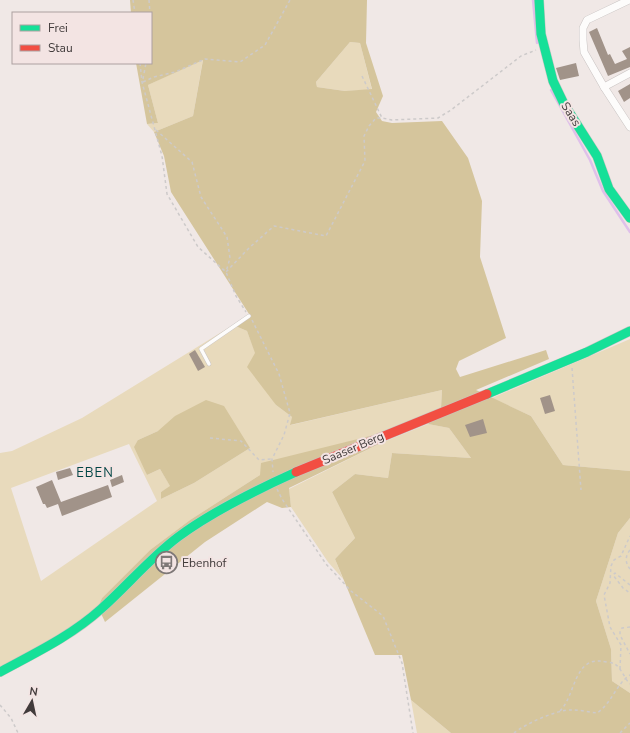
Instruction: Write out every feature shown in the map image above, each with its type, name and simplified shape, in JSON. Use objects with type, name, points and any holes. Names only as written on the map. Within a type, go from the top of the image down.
[{"type":"street","name":"Saas","points":[[539,0],[539,18],[544,48],[556,87],[597,156],[609,189],[630,218]]},
{"type":"street","points":[[628,0],[587,20],[583,28],[584,52],[604,87],[630,127]]},
{"type":"street","points":[[604,87],[630,73]]},
{"type":"street","name":"Saaser Berg","points":[[0,672],[75,631],[102,608],[148,561],[191,528],[274,482],[358,445],[572,358],[630,331]]},
{"type":"lane","points":[[209,364],[201,349],[249,316]]},
{"type":"path","points":[[133,0],[135,12]]},
{"type":"path","points":[[149,0],[150,12]]},
{"type":"path","points":[[142,82],[154,77],[175,72],[205,60],[240,62],[265,45],[290,0]]},
{"type":"path","points":[[226,272],[249,248],[274,226],[326,236],[365,161],[364,136],[369,126],[376,118],[392,120],[438,118],[451,110],[521,56],[544,48]]},
{"type":"path","points":[[140,64],[142,82],[162,156],[167,194],[198,247],[226,272],[236,296],[249,316],[279,374],[290,413],[284,435],[272,459],[274,482],[282,499],[326,564],[351,591],[384,616],[402,663],[413,733]]},
{"type":"path","points":[[142,82],[146,64]]},
{"type":"path","points":[[362,76],[382,118]]},
{"type":"path","points":[[155,130],[192,162],[201,197],[227,237],[230,258],[226,272]]},
{"type":"path","points":[[572,358],[581,490]]},
{"type":"path","points":[[210,438],[240,441],[260,460],[272,459]]},
{"type":"path","points":[[620,670],[621,645],[610,626],[604,595],[610,583],[611,566],[614,560],[621,556],[630,536]]},
{"type":"path","points":[[630,550],[626,559],[626,565],[630,569]]},
{"type":"path","points":[[630,585],[615,573],[613,575],[623,588],[630,593]]},
{"type":"path","points":[[630,627],[622,628],[620,635],[630,654]]},
{"type":"path","points":[[558,712],[564,707],[584,664],[594,661],[614,663],[620,670],[624,679],[630,684]]},
{"type":"path","points":[[514,733],[530,724],[558,712],[571,710],[597,712],[606,706],[624,679],[630,675]]},
{"type":"path","points":[[624,679],[630,678]]},
{"type":"path","points":[[0,705],[11,718],[18,733]]},
{"type":"path","points":[[620,733],[630,723]]},
{"type":"shaded area","points":[[130,0],[367,0],[366,43],[383,96],[376,112],[382,121],[392,123],[442,121],[468,158],[482,201],[480,257],[506,338],[459,361],[456,369],[460,377],[546,350],[549,359],[476,390],[531,416],[563,465],[630,471],[630,518],[618,533],[596,601],[611,649],[612,681],[630,693],[630,733],[451,733],[411,700],[402,655],[375,655],[335,559],[355,538],[332,492],[355,474],[388,478],[392,453],[471,458],[449,428],[428,424],[441,408],[442,390],[290,425],[292,417],[276,405],[247,367],[255,353],[247,331],[233,325],[249,314],[171,192],[164,156],[154,132],[193,116],[203,60],[148,85],[158,123],[147,124],[136,64],[152,64],[152,12],[131,12]],"holes":[[[350,42],[360,43],[372,89],[345,91],[317,87],[316,82]]]},
{"type":"shaded area","points":[[350,42],[360,43],[372,90],[345,91],[317,87],[316,82]]},
{"type":"shaded area","points":[[203,59],[193,116],[154,132],[147,124],[158,123],[148,85]]},
{"type":"shaded area","points":[[233,325],[247,331],[276,405],[292,417],[291,425],[442,390],[441,408],[374,435],[260,475],[190,520],[150,550],[102,598],[98,607],[72,628],[0,667],[0,453],[12,451],[82,418]],"holes":[[[158,431],[250,448],[194,483],[161,499],[161,492],[171,487],[160,469],[147,475],[138,440]],[[129,444],[157,501],[41,581],[11,488]]]},
{"type":"shaded area","points":[[630,339],[630,471],[563,465],[531,416],[492,398]]},
{"type":"shaded area","points":[[206,400],[224,406],[250,448],[194,483],[161,499],[161,492],[170,486],[160,469],[147,475],[134,447],[138,440],[158,431],[175,416]]},
{"type":"shaded area","points":[[428,424],[449,428],[471,458],[392,453],[388,478],[355,474],[332,492],[355,538],[335,559],[343,579],[328,562],[291,507],[289,489],[381,443]]},
{"type":"shaded area","points":[[374,435],[381,443],[289,488],[291,507],[282,508],[267,502],[205,542],[105,622],[98,607],[102,598],[150,550],[190,520],[260,475],[261,463]]},
{"type":"shaded area","points":[[630,518],[630,693],[612,681],[611,649],[596,601],[618,533]]},
{"type":"shaded area","points":[[411,700],[451,733],[417,733]]},
{"type":"building","points":[[597,28],[608,55],[610,54],[615,64],[627,59],[622,51],[630,47],[630,67],[608,76],[589,32]]},
{"type":"building","points":[[576,63],[579,76],[560,80],[556,68]]},
{"type":"building","points":[[630,84],[630,98],[624,102],[618,91]]},
{"type":"building","points":[[195,350],[205,367],[198,371],[189,354]]},
{"type":"building","points":[[550,395],[555,411],[545,414],[540,398]]},
{"type":"building","points":[[483,419],[487,433],[470,437],[465,425]]},
{"type":"building","points":[[70,468],[73,475],[58,480],[56,472]]},
{"type":"building","points":[[122,475],[124,482],[112,487],[110,480]]},
{"type":"building","points":[[52,480],[61,502],[108,485],[112,497],[62,516],[58,504],[47,508],[45,504],[43,504],[36,487]]},
{"type":"waterway","points":[[533,0],[537,43]]},
{"type":"waterway","points":[[551,90],[590,160],[603,191],[630,232]]},
{"type":"traffic: fast","points":[[539,0],[541,34],[553,81],[564,104],[597,156],[609,189],[630,218]]},
{"type":"traffic: fast","points":[[487,394],[587,352],[630,331]]},
{"type":"traffic: fast","points":[[0,672],[52,644],[89,619],[111,600],[158,554],[191,527],[235,502],[296,472]]},
{"type":"traffic: jam","points":[[296,472],[487,394]]},
{"type":"place","name":"Ebenhof","points":[[166,563]]},
{"type":"district","name":"EBEN","points":[[95,472]]}]
